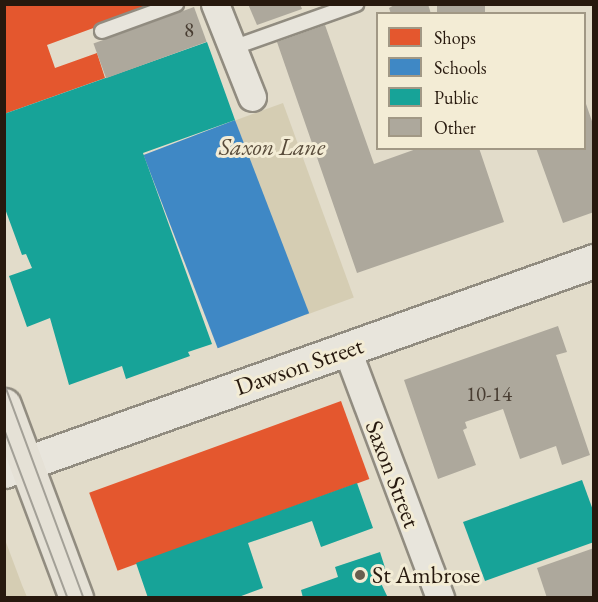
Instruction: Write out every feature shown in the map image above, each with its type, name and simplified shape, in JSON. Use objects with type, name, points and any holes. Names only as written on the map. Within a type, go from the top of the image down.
[{"type":"highway","points":[[4,405],[15,467],[76,597]]},
{"type":"street","points":[[215,4],[252,98]]},
{"type":"street","name":"Dawson Street","points":[[15,467],[586,265]]},
{"type":"street","name":"Saxon Street","points":[[347,350],[440,597]]},
{"type":"lane","points":[[102,31],[176,4]]},
{"type":"lane","points":[[232,48],[356,4]]},
{"type":"green space","name":"Saxon Lane","points":[[283,103],[354,298],[306,315],[235,120]]},
{"type":"green space","points":[[4,537],[22,585],[27,597],[5,597]]},
{"type":"building: Shops","points":[[4,4],[159,4],[47,45],[55,68],[97,53],[105,78],[4,114]]},
{"type":"building: Shops","points":[[341,401],[369,479],[118,571],[89,493]]},
{"type":"building: Schools","points":[[235,120],[309,313],[218,348],[144,155]]},
{"type":"building: Public","points":[[207,42],[235,120],[143,153],[212,344],[188,352],[190,356],[126,379],[122,366],[69,385],[50,318],[27,327],[9,276],[32,268],[26,254],[22,255],[4,206],[4,114]]},
{"type":"building: Public","points":[[582,480],[594,513],[594,542],[485,581],[463,522]]},
{"type":"building: Public","points":[[357,483],[373,528],[321,547],[312,521],[248,543],[263,588],[236,598],[148,598],[136,563]]},
{"type":"building: Public","name":"St Ambrose","points":[[380,552],[387,574],[378,577],[388,598],[303,598],[301,590],[338,577],[335,567]]},
{"type":"building: Other","points":[[248,4],[300,4],[302,9],[257,25]]},
{"type":"building: Other","points":[[396,4],[428,4],[430,12],[390,12],[389,8]]},
{"type":"building: Other","points":[[437,4],[485,4],[485,12],[437,12]]},
{"type":"building: Other","points":[[194,7],[207,42],[106,78],[93,44]]},
{"type":"building: Other","points":[[325,25],[374,164],[413,150],[480,150],[504,222],[357,273],[277,42]]},
{"type":"building: Other","points":[[586,104],[594,127],[594,212],[563,223],[537,150],[586,150]]},
{"type":"building: Other","points":[[558,326],[567,352],[556,355],[590,455],[562,465],[556,446],[520,459],[503,409],[465,422],[467,428],[463,430],[476,465],[438,479],[404,380]]},
{"type":"building: Other","points":[[594,548],[594,598],[547,598],[537,568]]},
{"type":"tram line","points":[[4,382],[84,598]]},
{"type":"tram line","points":[[4,428],[68,598]]},
{"type":"place","name":"St Ambrose","points":[[360,575]]}]
